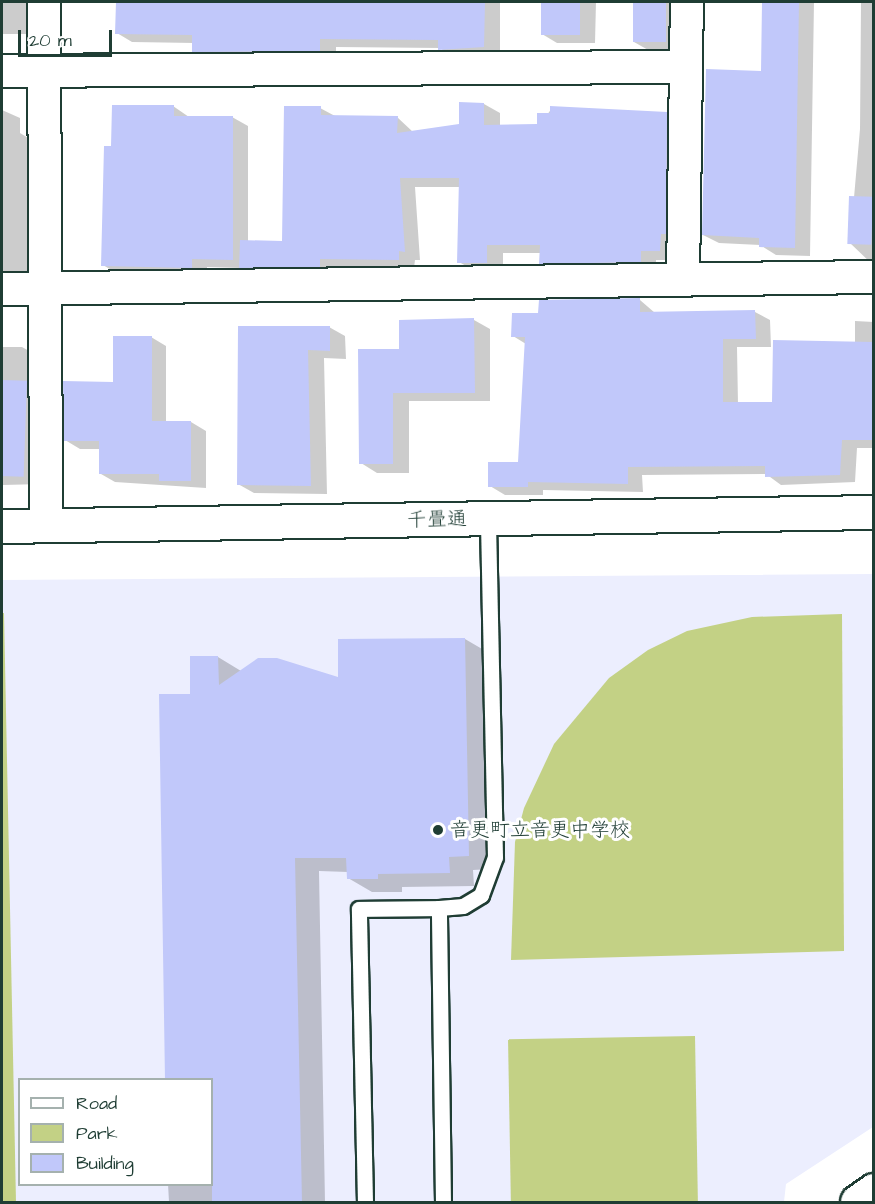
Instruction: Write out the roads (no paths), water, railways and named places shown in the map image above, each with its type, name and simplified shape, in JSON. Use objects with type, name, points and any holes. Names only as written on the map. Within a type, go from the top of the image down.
[{"type":"street","points":[[44,2],[46,525]]},
{"type":"street","points":[[683,280],[687,2]]},
{"type":"street","points":[[2,71],[686,67]]},
{"type":"street","points":[[2,289],[873,277]]},
{"type":"street","name":"千畳通","points":[[2,526],[873,512]]},
{"type":"street","points":[[857,1203],[873,1190]]},
{"type":"lane","points":[[365,1203],[359,909],[463,906],[482,896],[495,857],[489,519]]},
{"type":"lane","points":[[439,908],[443,1203]]},
{"type":"place","name":"音更町立音更中学校","points":[[438,830]]}]
